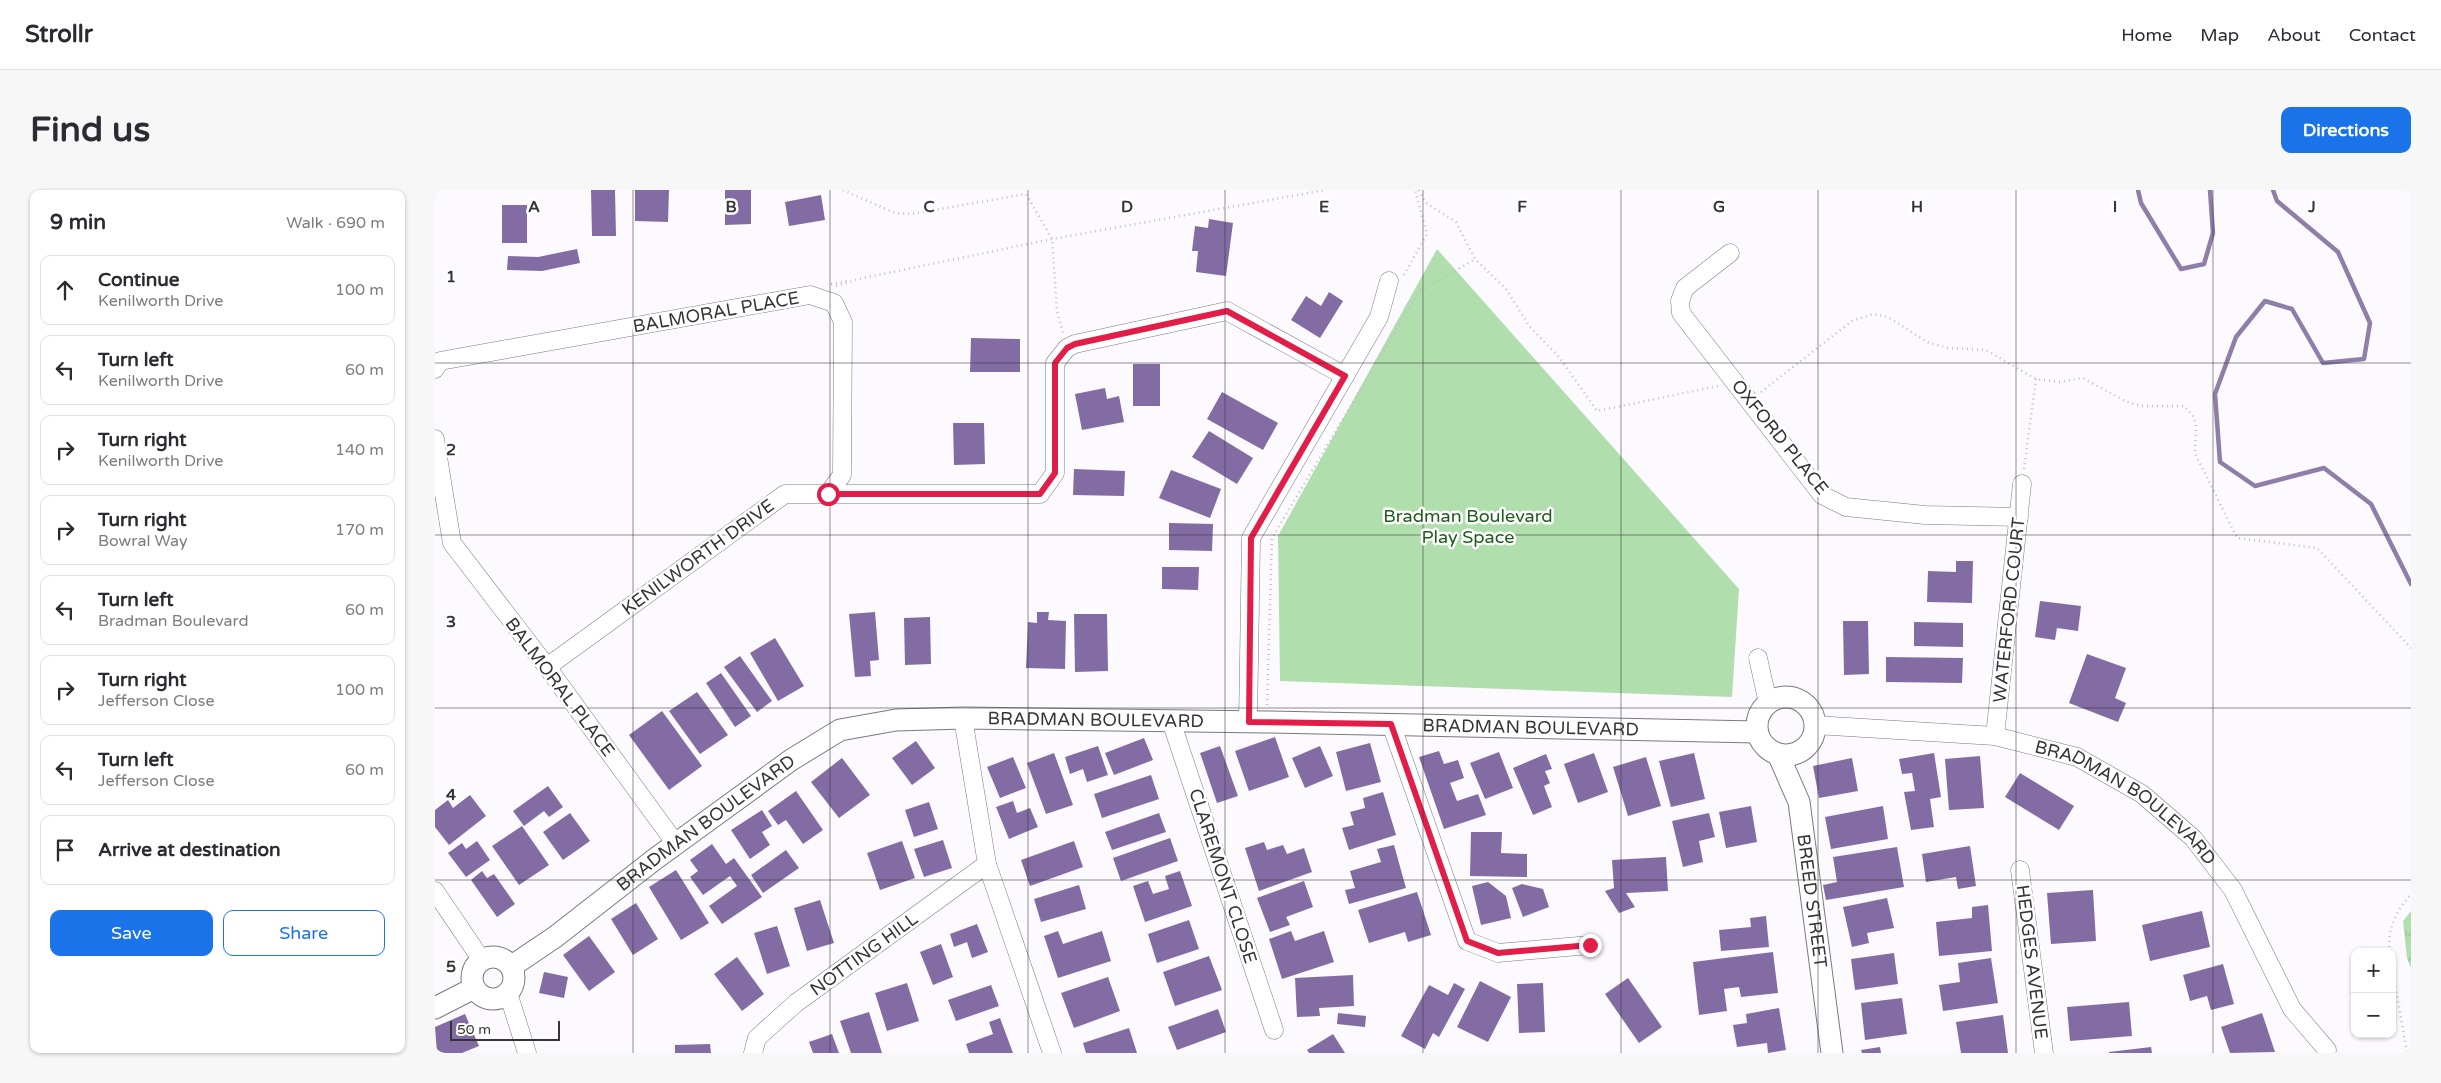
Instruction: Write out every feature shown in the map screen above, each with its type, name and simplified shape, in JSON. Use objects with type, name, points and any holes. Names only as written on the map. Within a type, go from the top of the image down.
[{"type":"street","name":"OXFORD PLACE","points":[[1730,253],[1685,288],[1680,301],[1681,313],[1822,495],[1846,507],[1925,515],[2019,517]]},
{"type":"street","points":[[1257,722],[1251,538],[1379,318],[1389,280]]},
{"type":"street","name":"BALMORAL PLACE","points":[[435,369],[440,361],[810,295],[834,303],[843,322],[842,475],[828,494]]},
{"type":"street","points":[[1067,348],[1075,344],[1227,311],[1345,376]]},
{"type":"street","name":"KENILWORTH DRIVE","points":[[547,667],[785,494],[1040,494],[1055,473],[1055,363],[1067,348]]},
{"type":"street","name":"BALMORAL PLACE","points":[[435,439],[452,543],[547,667],[675,844]]},
{"type":"street","name":"WATERFORD COURT","points":[[1995,736],[2022,484]]},
{"type":"street","points":[[1758,658],[1768,704]]},
{"type":"street","points":[[1784,697],[1800,701],[1812,713],[1815,725],[1810,742],[1804,749],[1796,754],[1778,754],[1764,746],[1757,732],[1758,717],[1768,704],[1784,697]]},
{"type":"street","points":[[963,718],[987,864],[1052,1053]]},
{"type":"street","name":"BRADMAN BOULEVARD","points":[[512,966],[555,937],[675,844],[791,760],[840,730],[896,720],[963,718],[1391,724],[1757,732]]},
{"type":"street","name":"CLAREMONT CLOSE","points":[[1171,721],[1274,1030]]},
{"type":"street","points":[[1391,724],[1467,941],[1498,953],[1590,945]]},
{"type":"street","name":"BRADMAN BOULEVARD","points":[[1815,725],[1995,736],[2077,757],[2142,794],[2193,838],[2233,890],[2292,1009],[2327,1050]]},
{"type":"street","points":[[1799,802],[1804,749]]},
{"type":"street","name":"BREED STREET","points":[[1778,754],[1799,802],[1832,1053]]},
{"type":"street","name":"NOTTING HILL","points":[[753,1053],[757,1038],[796,1002],[987,864]]},
{"type":"street","name":"HEDGES AVENUE","points":[[2020,870],[2044,1053]]},
{"type":"street","points":[[435,891],[481,959]]},
{"type":"street","points":[[498,957],[512,966],[515,981],[508,993],[498,999],[484,998],[474,988],[472,972],[481,959],[498,957]]},
{"type":"street","points":[[435,1008],[474,988]]},
{"type":"street","points":[[508,993],[527,1053]]},
{"type":"path","points":[[843,190],[895,212],[912,214],[1026,194],[1052,239],[1057,311],[1067,348]]},
{"type":"path","points":[[810,295],[859,279],[1052,239],[1325,190]]},
{"type":"path","points":[[1389,280],[1406,275],[1427,234],[1415,190]]},
{"type":"path","points":[[1419,190],[1426,203],[1455,222],[1475,260],[1506,289],[1530,327],[1559,357],[1597,411],[1735,382]]},
{"type":"path","points":[[1257,722],[1272,538],[1418,293],[1475,260]]},
{"type":"path","points":[[1749,401],[1852,321],[1873,314],[1888,317],[1927,342],[1948,348],[1986,350],[2036,379],[2059,382],[2083,378],[2125,401],[2141,406],[2184,406],[2193,416],[2196,424],[2195,453],[2237,538],[2317,548],[2411,648]]},
{"type":"path","points":[[2022,484],[2036,379]]},
{"type":"path","points":[[2389,948],[2388,941],[2398,910],[2411,894]]},
{"type":"path","points":[[2396,990],[2407,1053]]},
{"type":"green space","name":"Bradman Boulevard Play Space","points":[[1437,249],[1739,589],[1732,697],[1280,681],[1278,536]]},
{"type":"green space","points":[[2411,911],[2411,968],[2407,958],[2403,921]]},
{"type":"building","points":[[591,190],[615,190],[616,236],[592,236]]},
{"type":"building","points":[[635,190],[669,190],[668,222],[635,221]]},
{"type":"building","points":[[725,190],[751,190],[751,224],[725,225]]},
{"type":"building","points":[[821,195],[825,220],[789,226],[785,202]]},
{"type":"building","points":[[502,205],[527,205],[527,243],[502,243]]},
{"type":"building","points":[[1209,219],[1233,223],[1226,276],[1196,272],[1198,251],[1192,251],[1195,226],[1208,228]]},
{"type":"building","points":[[577,249],[580,263],[542,271],[507,270],[508,256],[538,257]]},
{"type":"building","points":[[1329,292],[1343,301],[1320,338],[1291,320],[1306,296],[1321,306]]},
{"type":"building","points":[[971,338],[1020,339],[1020,372],[970,372]]},
{"type":"building","points":[[1133,364],[1160,364],[1160,406],[1133,406]]},
{"type":"building","points":[[1105,388],[1107,399],[1119,396],[1124,422],[1082,430],[1075,394]]},
{"type":"building","points":[[1222,392],[1278,423],[1263,450],[1207,419]]},
{"type":"building","points":[[953,423],[984,423],[985,464],[954,465]]},
{"type":"building","points":[[1209,431],[1253,458],[1237,484],[1192,457]]},
{"type":"building","points":[[1074,469],[1125,471],[1124,496],[1073,495]]},
{"type":"building","points":[[1171,470],[1221,489],[1210,518],[1159,498]]},
{"type":"building","points":[[1169,523],[1213,524],[1212,551],[1169,550]]},
{"type":"building","points":[[1956,561],[1973,561],[1972,603],[1927,602],[1928,571],[1956,572]]},
{"type":"building","points":[[1162,567],[1199,567],[1198,590],[1162,589]]},
{"type":"building","points":[[2040,601],[2081,606],[2078,631],[2057,628],[2055,640],[2035,637]]},
{"type":"building","points":[[875,612],[879,660],[870,661],[871,676],[855,677],[849,614]]},
{"type":"building","points":[[1037,612],[1049,612],[1048,620],[1066,621],[1065,669],[1026,668],[1028,622],[1037,623]]},
{"type":"building","points":[[1074,614],[1107,614],[1108,671],[1075,672]]},
{"type":"building","points":[[930,617],[931,664],[905,665],[904,618]]},
{"type":"building","points":[[1843,621],[1868,621],[1869,674],[1844,675]]},
{"type":"building","points":[[1914,622],[1963,623],[1963,647],[1914,646]]},
{"type":"building","points":[[775,638],[804,686],[778,701],[750,653]]},
{"type":"building","points":[[2087,654],[2126,668],[2115,698],[2126,703],[2118,722],[2069,703]]},
{"type":"building","points":[[740,656],[772,701],[757,712],[724,667]]},
{"type":"building","points":[[1886,657],[1963,658],[1962,683],[1886,682]]},
{"type":"building","points":[[721,673],[751,716],[735,727],[706,683]]},
{"type":"building","points":[[697,692],[728,735],[700,754],[669,711]]},
{"type":"building","points":[[662,711],[702,766],[669,790],[629,735]]},
{"type":"building","points":[[1275,737],[1289,777],[1249,791],[1235,751]]},
{"type":"building","points":[[1144,738],[1153,760],[1114,775],[1105,753]]},
{"type":"building","points":[[916,741],[935,768],[912,785],[892,758]]},
{"type":"building","points":[[1370,743],[1381,782],[1346,791],[1336,752]]},
{"type":"building","points":[[1098,746],[1108,775],[1087,782],[1083,769],[1070,774],[1065,757]]},
{"type":"building","points":[[1220,746],[1238,796],[1217,803],[1200,753]]},
{"type":"building","points":[[1320,746],[1333,776],[1305,788],[1292,758]]},
{"type":"building","points":[[1439,751],[1444,764],[1458,760],[1464,778],[1450,783],[1457,801],[1478,794],[1486,815],[1444,829],[1419,757]]},
{"type":"building","points":[[1499,752],[1513,788],[1485,799],[1470,763]]},
{"type":"building","points":[[1054,753],[1073,805],[1046,814],[1027,763]]},
{"type":"building","points":[[1594,753],[1608,792],[1578,803],[1564,764]]},
{"type":"building","points":[[1694,753],[1705,799],[1671,807],[1659,761]]},
{"type":"building","points":[[1934,753],[1941,797],[1930,799],[1934,827],[1911,830],[1904,792],[1915,791],[1912,773],[1902,774],[1899,759]]},
{"type":"building","points":[[1546,754],[1552,769],[1545,771],[1550,783],[1544,786],[1552,807],[1533,815],[1513,768]]},
{"type":"building","points":[[1980,756],[1984,808],[1949,810],[1945,759]]},
{"type":"building","points":[[1013,757],[1026,788],[1000,798],[987,767]]},
{"type":"building","points":[[1646,757],[1661,806],[1628,816],[1613,767]]},
{"type":"building","points":[[842,758],[870,795],[839,818],[811,782]]},
{"type":"building","points":[[1852,758],[1858,791],[1819,798],[1813,766]]},
{"type":"building","points":[[2020,773],[2074,806],[2059,830],[2005,797]]},
{"type":"building","points":[[1151,775],[1159,799],[1102,818],[1094,794]]},
{"type":"building","points":[[548,786],[563,807],[549,817],[544,811],[524,826],[513,811]]},
{"type":"building","points":[[796,791],[823,830],[803,844],[786,820],[778,825],[768,811]]},
{"type":"building","points":[[1383,792],[1396,835],[1349,850],[1342,828],[1354,825],[1350,812],[1365,808],[1363,798]]},
{"type":"building","points":[[470,795],[486,816],[449,845],[435,827],[435,810],[448,800],[453,808]]},
{"type":"building","points":[[1013,801],[1017,813],[1030,808],[1038,827],[1009,839],[996,807]]},
{"type":"building","points":[[929,802],[938,829],[914,837],[905,810]]},
{"type":"building","points":[[1751,806],[1757,842],[1726,848],[1719,812]]},
{"type":"building","points":[[1883,806],[1888,839],[1831,849],[1825,817]]},
{"type":"building","points":[[762,810],[772,826],[762,832],[770,845],[750,859],[731,830]]},
{"type":"building","points":[[570,813],[590,841],[563,860],[543,832]]},
{"type":"building","points":[[1159,813],[1166,832],[1112,850],[1105,832]]},
{"type":"building","points":[[1709,813],[1715,837],[1699,841],[1703,862],[1683,867],[1672,821]]},
{"type":"building","points":[[522,826],[549,865],[519,885],[492,846]]},
{"type":"building","points":[[1471,832],[1502,832],[1501,853],[1527,854],[1527,877],[1470,876]]},
{"type":"building","points":[[1170,838],[1178,861],[1121,881],[1113,858]]},
{"type":"building","points":[[943,840],[952,868],[924,877],[914,849]]},
{"type":"building","points":[[477,841],[490,860],[466,877],[448,853],[462,843],[466,849]]},
{"type":"building","points":[[902,841],[915,878],[880,890],[867,853]]},
{"type":"building","points":[[1074,841],[1083,867],[1030,886],[1021,860]]},
{"type":"building","points":[[1264,842],[1267,850],[1283,845],[1287,854],[1304,848],[1312,872],[1259,891],[1245,848]]},
{"type":"building","points":[[712,844],[726,864],[734,858],[762,897],[722,924],[709,906],[737,886],[730,876],[703,895],[690,877],[698,871],[690,860]]},
{"type":"building","points":[[1394,845],[1406,888],[1349,904],[1345,890],[1355,888],[1350,871],[1381,862],[1377,849]]},
{"type":"building","points":[[1970,846],[1976,886],[1958,889],[1956,877],[1926,882],[1922,854]]},
{"type":"building","points":[[1897,847],[1904,887],[1826,900],[1823,885],[1837,882],[1833,857]]},
{"type":"building","points":[[786,850],[799,868],[763,893],[751,875]]},
{"type":"building","points":[[1666,857],[1668,891],[1626,893],[1635,907],[1619,913],[1605,891],[1614,888],[1612,860]]},
{"type":"building","points":[[676,870],[709,923],[681,940],[649,887]]},
{"type":"building","points":[[482,871],[487,878],[494,874],[515,904],[497,917],[471,880]]},
{"type":"building","points":[[1180,871],[1192,906],[1145,922],[1133,886],[1148,881],[1153,894],[1169,889],[1165,876]]},
{"type":"building","points":[[1304,881],[1313,907],[1286,917],[1290,925],[1270,932],[1257,898]]},
{"type":"building","points":[[1488,882],[1506,896],[1511,918],[1481,925],[1472,886]]},
{"type":"building","points":[[1522,884],[1543,889],[1549,907],[1523,917],[1512,888]]},
{"type":"building","points":[[1079,885],[1086,909],[1041,922],[1034,899]]},
{"type":"building","points":[[2093,890],[2096,941],[2051,944],[2047,893]]},
{"type":"building","points":[[1417,892],[1431,935],[1408,942],[1405,932],[1369,943],[1358,910]]},
{"type":"building","points":[[1887,898],[1894,928],[1867,933],[1869,943],[1852,947],[1843,907]]},
{"type":"building","points":[[820,900],[834,943],[807,951],[794,908]]},
{"type":"building","points":[[636,903],[658,939],[633,955],[611,919]]},
{"type":"building","points":[[1988,905],[1992,951],[1939,956],[1936,922],[1972,918],[1972,907]]},
{"type":"building","points":[[2202,911],[2210,947],[2150,961],[2142,925]]},
{"type":"building","points":[[1766,916],[1769,947],[1721,951],[1719,930],[1751,927],[1750,918]]},
{"type":"building","points":[[1189,920],[1199,949],[1157,963],[1148,934]]},
{"type":"building","points":[[977,924],[988,952],[972,958],[967,942],[954,947],[950,934]]},
{"type":"building","points":[[777,926],[790,966],[767,974],[754,933]]},
{"type":"building","points":[[1058,931],[1063,944],[1102,931],[1111,961],[1058,978],[1044,936]]},
{"type":"building","points":[[1291,931],[1295,941],[1324,931],[1334,962],[1282,979],[1269,939]]},
{"type":"building","points":[[589,936],[615,972],[589,991],[563,955]]},
{"type":"building","points":[[941,944],[953,977],[933,985],[920,952]]},
{"type":"building","points":[[1773,952],[1778,993],[1741,997],[1739,987],[1724,989],[1727,1011],[1699,1015],[1693,962]]},
{"type":"building","points":[[1894,953],[1898,984],[1855,990],[1851,959]]},
{"type":"building","points":[[1209,956],[1222,990],[1175,1006],[1163,972]]},
{"type":"building","points":[[737,957],[764,994],[742,1011],[714,974]]},
{"type":"building","points":[[1991,958],[1998,1003],[1943,1011],[1939,985],[1960,982],[1958,963]]},
{"type":"building","points":[[2223,964],[2234,1004],[2211,1010],[2207,996],[2190,1001],[2183,975]]},
{"type":"building","points":[[544,972],[568,977],[564,998],[539,993]]},
{"type":"building","points":[[1353,975],[1354,1006],[1319,1008],[1320,1016],[1297,1017],[1295,978]]},
{"type":"building","points":[[1108,977],[1120,1011],[1074,1028],[1061,993]]},
{"type":"building","points":[[1628,978],[1662,1027],[1639,1043],[1605,994]]},
{"type":"building","points":[[1480,981],[1511,997],[1488,1042],[1457,1027]]},
{"type":"building","points":[[907,983],[919,1021],[887,1031],[875,993]]},
{"type":"building","points":[[1454,983],[1465,989],[1439,1037],[1433,1033],[1425,1049],[1401,1036],[1429,985],[1448,995]]},
{"type":"building","points":[[1543,983],[1545,1032],[1519,1033],[1517,984]]},
{"type":"building","points":[[991,985],[999,1006],[956,1021],[948,1000]]},
{"type":"building","points":[[1902,998],[1907,1034],[1865,1040],[1861,1003]]},
{"type":"building","points":[[2129,1002],[2132,1036],[2070,1041],[2067,1007]]},
{"type":"building","points":[[1779,1008],[1786,1050],[1768,1053],[1767,1043],[1737,1047],[1733,1025],[1747,1023],[1746,1014]]},
{"type":"building","points":[[1218,1009],[1226,1032],[1177,1050],[1168,1027]]},
{"type":"building","points":[[869,1012],[882,1053],[851,1053],[840,1021]]},
{"type":"building","points":[[1338,1013],[1366,1016],[1365,1027],[1337,1024]]},
{"type":"building","points":[[2262,1013],[2275,1052],[2230,1053],[2221,1027]]},
{"type":"building","points":[[465,1014],[479,1046],[462,1053],[437,1053],[435,1027]]},
{"type":"building","points":[[2003,1015],[2008,1053],[1961,1053],[1956,1022]]},
{"type":"building","points":[[1000,1018],[1013,1053],[969,1053],[966,1044],[993,1034],[989,1022]]},
{"type":"building","points":[[1129,1028],[1137,1053],[1086,1053],[1083,1043]]},
{"type":"building","points":[[832,1034],[839,1053],[813,1053],[809,1042]]},
{"type":"building","points":[[1333,1034],[1345,1053],[1309,1053],[1307,1050]]},
{"type":"building","points":[[710,1044],[711,1053],[675,1053],[675,1045]]},
{"type":"building","points":[[1880,1047],[1881,1053],[1862,1053],[1861,1050]]},
{"type":"building","points":[[2151,1047],[2152,1053],[2109,1053],[2109,1052]]},
{"type":"waterway","points":[[2138,190],[2141,203],[2181,269],[2204,264],[2213,233],[2210,190]]},
{"type":"waterway","points":[[2273,190],[2277,201],[2338,252],[2370,323],[2364,359],[2323,363],[2292,309],[2265,301],[2236,337],[2215,394],[2220,462],[2255,486],[2324,468],[2371,504],[2411,584]]},
{"type":"route","points":[[828,494],[1040,494],[1055,473],[1055,363],[1067,348],[1075,344],[1227,311],[1345,376],[1251,538],[1249,722],[1391,724],[1467,941],[1498,953],[1590,945]]}]
